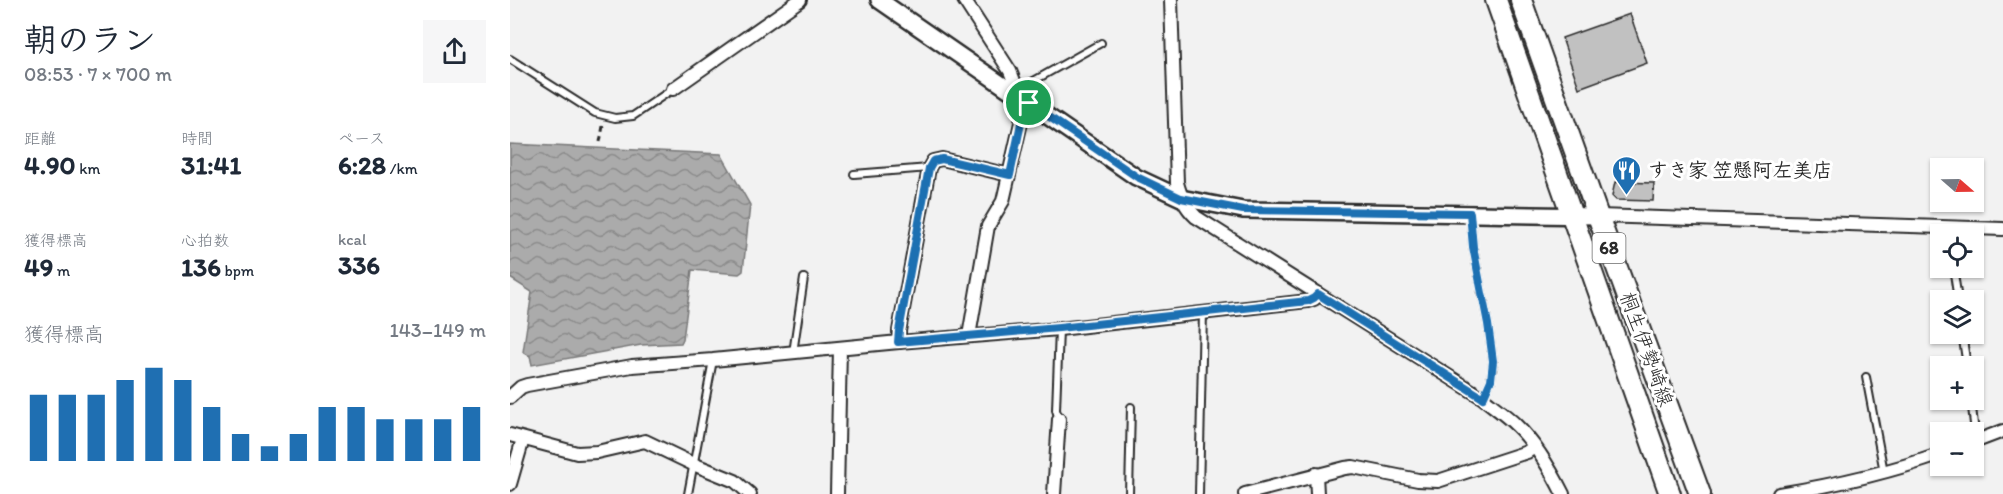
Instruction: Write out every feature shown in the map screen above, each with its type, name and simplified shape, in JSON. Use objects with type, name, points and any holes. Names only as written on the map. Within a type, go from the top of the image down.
[{"type":"main road","name":"桐生伊勢崎線","points":[[1496,0],[1570,216],[1670,494]]},
{"type":"main road","name":"桐生伊勢崎線","points":[[1521,0],[1700,494]]},
{"type":"street","points":[[673,89],[800,0]]},
{"type":"street","points":[[879,0],[1137,177],[1181,198],[1243,210],[1598,216],[1930,230]]},
{"type":"street","points":[[964,0],[1010,71],[1014,81],[1014,92]]},
{"type":"street","points":[[1171,0],[1177,183],[1181,198],[1196,218],[1483,398],[1516,424],[1552,473],[1563,494]]},
{"type":"street","points":[[969,336],[988,226],[1003,201],[1023,114],[1029,103]]},
{"type":"street","points":[[898,342],[929,168],[933,161],[942,159],[1010,175]]},
{"type":"street","points":[[1984,229],[2003,228]]},
{"type":"street","points":[[510,397],[521,387],[632,366],[1059,328],[1308,301],[1318,294]]},
{"type":"street","points":[[837,494],[840,348]]},
{"type":"street","points":[[1054,494],[1059,419]]},
{"type":"street","points":[[1984,438],[2003,431]]},
{"type":"street","points":[[510,435],[577,453],[588,453],[645,441],[735,481],[750,494]]},
{"type":"street","points":[[510,484],[523,439]]},
{"type":"street","points":[[1245,494],[1316,474],[1353,467],[1418,480],[1438,481],[1527,452],[1534,447]]},
{"type":"street","points":[[1779,494],[1838,484],[1930,457]]},
{"type":"street","points":[[1316,474],[1317,494]]},
{"type":"street","points":[[1437,494],[1438,481]]},
{"type":"lane","points":[[1014,92],[1101,43]]},
{"type":"lane","points":[[510,59],[595,112],[615,118],[633,116],[673,89]]},
{"type":"lane","points":[[854,174],[929,168]]},
{"type":"lane","points":[[1470,213],[1473,247],[1493,361],[1491,380],[1483,398]]},
{"type":"lane","points":[[793,353],[804,278]]},
{"type":"lane","points":[[1199,494],[1203,312]]},
{"type":"lane","points":[[1059,328],[1056,410],[1059,419]]},
{"type":"lane","points":[[688,494],[713,360]]},
{"type":"lane","points":[[1866,377],[1884,472]]},
{"type":"lane","points":[[1129,494],[1131,407]]},
{"type":"path","points":[[600,142],[605,116]]},
{"type":"water","points":[[510,144],[721,154],[750,205],[743,271],[739,274],[692,270],[681,343],[641,345],[532,365],[530,356],[523,352],[532,292],[510,278]]},
{"type":"building","points":[[1630,14],[1647,63],[1579,88],[1562,38]]},
{"type":"building","points":[[1615,182],[1654,183],[1653,201],[1616,200],[1612,196]]},
{"type":"place","name":"すき家 笠懸阿左美店","points":[[1627,196]]},
{"type":"route","points":[[1029,103],[1154,187],[1202,204],[1243,210],[1470,213],[1473,247],[1493,361],[1491,380],[1483,398],[1318,294],[1308,301],[1059,328],[898,342],[929,168],[933,161],[942,159],[1010,175],[1023,114],[1029,103]]}]
